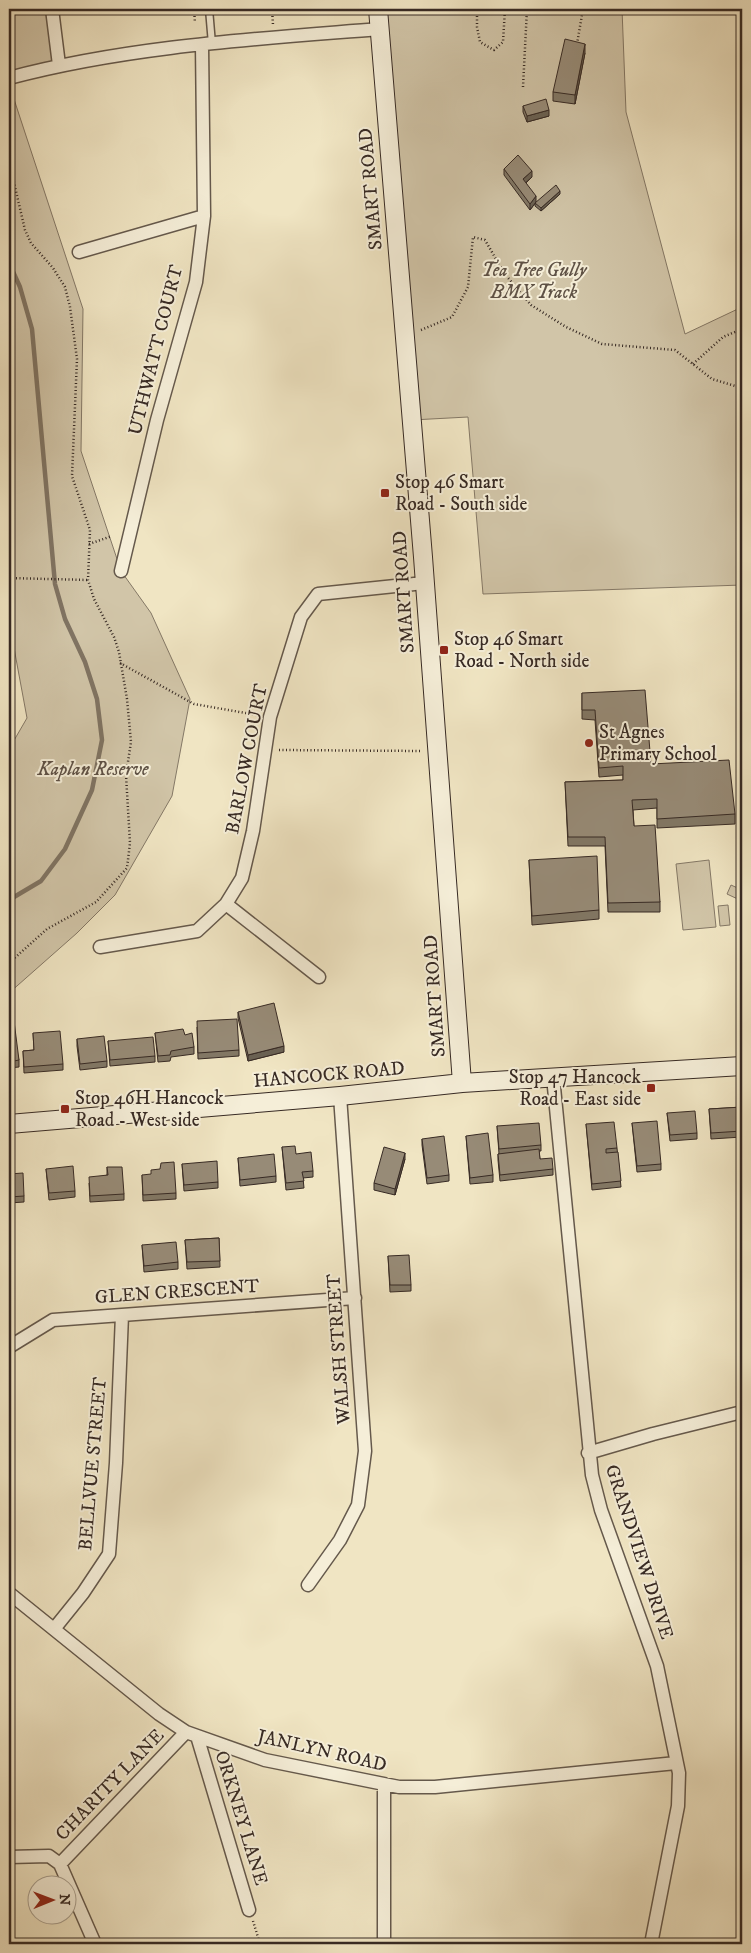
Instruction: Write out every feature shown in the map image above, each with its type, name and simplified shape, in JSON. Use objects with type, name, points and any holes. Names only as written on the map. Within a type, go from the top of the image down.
[{"type":"main road","name":"SMART ROAD","points":[[378,9],[462,1083]]},
{"type":"main road","name":"HANCOCK ROAD","points":[[9,1124],[340,1096],[462,1083],[742,1066]]},
{"type":"street","points":[[52,9],[59,65]]},
{"type":"street","points":[[9,78],[59,65],[207,44],[379,29]]},
{"type":"street","name":"UTHWATT COURT","points":[[121,571],[158,420],[196,282],[204,216],[207,44]]},
{"type":"street","points":[[78,252],[204,216]]},
{"type":"street","name":"BARLOW COURT","points":[[100,947],[197,931],[226,904],[242,878],[252,831],[270,717],[301,617],[318,594],[424,583]]},
{"type":"street","points":[[226,904],[320,977]]},
{"type":"street","name":"GRANDVIEW DRIVE","points":[[553,1077],[588,1453],[602,1510],[657,1666],[679,1773],[678,1806],[651,1944]]},
{"type":"street","name":"WALSH STREET","points":[[308,1585],[340,1540],[358,1505],[365,1451],[340,1096]]},
{"type":"street","name":"GLEN CRESCENT","points":[[9,1347],[54,1320],[355,1298]]},
{"type":"street","name":"BELLVUE STREET","points":[[54,1629],[83,1594],[109,1554],[116,1463],[122,1315]]},
{"type":"street","points":[[588,1453],[653,1434],[742,1412]]},
{"type":"street","name":"JANLYN ROAD","points":[[9,1593],[159,1714],[192,1734],[265,1760],[399,1787],[434,1787],[676,1763]]},
{"type":"street","name":"CHARITY LANE","points":[[60,1864],[192,1734]]},
{"type":"street","name":"ORKNEY LANE","points":[[192,1734],[249,1910]]},
{"type":"street","points":[[384,1784],[384,1944]]},
{"type":"street","points":[[9,1858],[49,1856],[60,1864],[95,1944]]},
{"type":"lane","points":[[207,44],[209,9]]},
{"type":"path","points":[[194,9],[195,24]]},
{"type":"path","points":[[477,9],[477,27],[480,42],[494,50],[503,42],[505,9]]},
{"type":"path","points":[[523,87],[527,9]]},
{"type":"path","points":[[576,48],[584,9]]},
{"type":"path","points":[[9,161],[25,230],[31,244],[53,268],[64,287],[70,307],[77,359],[72,476],[90,530],[88,580],[94,599],[114,637],[127,699],[131,742],[126,775],[130,842],[127,868],[96,902],[47,929],[9,962]]},
{"type":"path","points":[[405,335],[432,326],[452,316],[468,287],[473,237],[485,240],[504,273],[531,305],[566,327],[602,344],[675,350],[712,379],[742,388]]},
{"type":"path","points":[[693,364],[723,337],[742,329]]},
{"type":"path","points":[[89,544],[112,536]]},
{"type":"path","points":[[9,578],[88,580]]},
{"type":"path","points":[[120,663],[194,704],[270,717]]},
{"type":"path","points":[[265,749],[421,751]]},
{"type":"path","points":[[249,1910],[260,1944]]},
{"type":"green space","points":[[9,9],[52,9],[59,65],[9,78]]},
{"type":"green space","name":"Tea Tree Gully BMX Track","points":[[378,9],[622,9],[626,112],[685,334],[742,307],[742,585],[483,594],[468,417],[412,420]]},
{"type":"green space","name":"Kaplan Reserve","points":[[9,84],[83,309],[81,451],[121,571],[151,613],[190,699],[172,796],[115,895],[77,933],[9,993],[9,749],[27,718],[9,621]]},
{"type":"green space","points":[[709,860],[716,927],[683,930],[676,864]]},
{"type":"green space","points":[[731,885],[742,890],[742,901],[727,894]]},
{"type":"green space","points":[[728,905],[730,925],[720,926],[718,906]]},
{"type":"building","points":[[565,39],[585,44],[575,95],[553,92]]},
{"type":"building","points":[[546,99],[549,110],[527,116],[523,106]]},
{"type":"building","points":[[518,155],[532,171],[523,179],[536,196],[530,204],[504,169]]},
{"type":"building","points":[[556,185],[560,191],[541,208],[535,203]]},
{"type":"building","points":[[645,690],[651,764],[729,760],[735,814],[657,819],[657,799],[632,800],[634,826],[655,825],[660,902],[608,903],[605,837],[568,837],[565,782],[623,780],[623,766],[599,768],[595,710],[582,710],[582,693]]},
{"type":"building","points":[[597,856],[599,910],[532,916],[529,860]]},
{"type":"building","points":[[274,1003],[284,1046],[248,1055],[238,1012]]},
{"type":"building","points":[[237,1019],[239,1050],[198,1053],[197,1021]]},
{"type":"building","points":[[14,1021],[19,1060],[9,1062],[9,1022]]},
{"type":"building","points":[[183,1029],[185,1035],[192,1033],[194,1047],[171,1051],[170,1055],[158,1056],[155,1033]]},
{"type":"building","points":[[60,1031],[63,1064],[24,1067],[23,1051],[34,1050],[33,1033]]},
{"type":"building","points":[[104,1036],[107,1061],[80,1064],[77,1039]]},
{"type":"building","points":[[153,1037],[155,1056],[110,1060],[108,1041]]},
{"type":"building","points":[[742,1107],[742,1131],[711,1133],[709,1109]]},
{"type":"building","points":[[695,1111],[697,1133],[670,1135],[667,1113]]},
{"type":"building","points":[[657,1121],[661,1164],[637,1166],[632,1123]]},
{"type":"building","points":[[614,1122],[617,1148],[606,1149],[606,1153],[618,1152],[621,1181],[592,1184],[586,1124]]},
{"type":"building","points":[[539,1123],[541,1145],[499,1149],[497,1126]]},
{"type":"building","points":[[488,1133],[493,1175],[470,1178],[466,1136]]},
{"type":"building","points":[[444,1136],[449,1175],[427,1178],[422,1139]]},
{"type":"building","points":[[295,1146],[296,1154],[311,1152],[313,1171],[302,1172],[304,1181],[286,1183],[282,1147]]},
{"type":"building","points":[[384,1147],[405,1153],[395,1189],[374,1183]]},
{"type":"building","points":[[539,1149],[540,1159],[552,1158],[553,1169],[500,1175],[498,1154]]},
{"type":"building","points":[[274,1154],[276,1176],[240,1180],[238,1158]]},
{"type":"building","points":[[217,1161],[218,1182],[184,1185],[182,1164]]},
{"type":"building","points":[[174,1162],[176,1193],[143,1195],[142,1175],[151,1174],[151,1170],[160,1169],[161,1163]]},
{"type":"building","points":[[73,1166],[75,1191],[49,1193],[46,1169]]},
{"type":"building","points":[[107,1167],[122,1167],[124,1194],[90,1196],[89,1177],[108,1175]]},
{"type":"building","points":[[23,1173],[24,1196],[9,1197],[9,1174]]},
{"type":"building","points":[[219,1238],[220,1261],[187,1262],[185,1240]]},
{"type":"building","points":[[176,1242],[178,1262],[144,1266],[142,1245]]},
{"type":"building","points":[[409,1255],[411,1285],[390,1285],[388,1256]]},
{"type":"waterway","points":[[9,263],[20,287],[32,329],[55,584],[65,619],[85,662],[97,699],[102,740],[92,790],[65,849],[41,881],[9,900]]},
{"type":"place","name":"Stop 46 Smart Road - South side","points":[[385,493]]},
{"type":"place","name":"Stop 46 Smart Road - North side","points":[[444,650]]},
{"type":"place","name":"St Agnes Primary School","points":[[589,743]]},
{"type":"place","name":"Stop 47 Hancock Road - East side","points":[[651,1088]]},
{"type":"place","name":"Stop 46H Hancock Road - West side","points":[[65,1109]]}]
